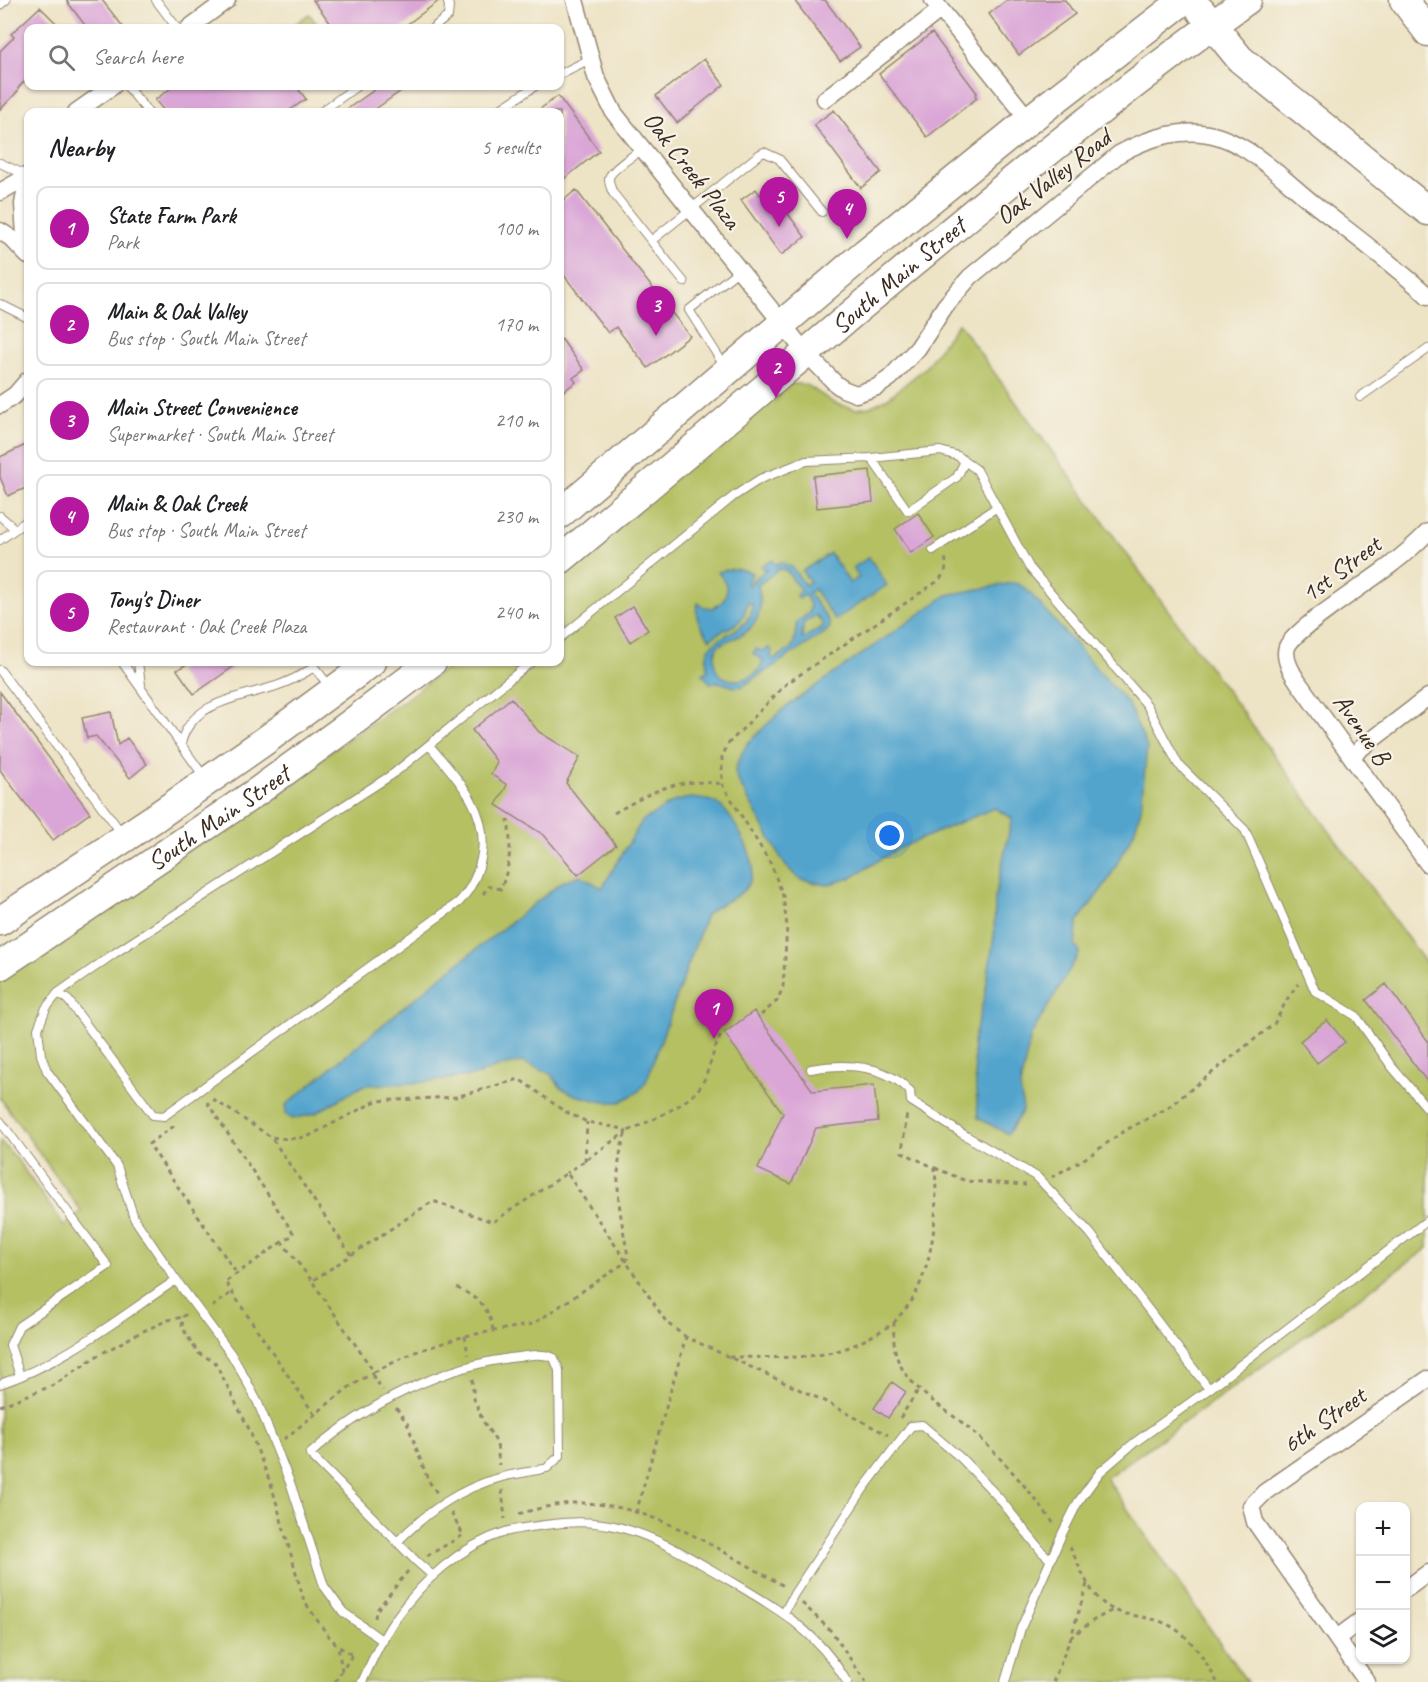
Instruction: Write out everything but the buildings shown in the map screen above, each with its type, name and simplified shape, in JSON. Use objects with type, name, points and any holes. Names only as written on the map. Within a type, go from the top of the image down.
[{"type":"highway","points":[[1144,32],[1157,0]]},
{"type":"highway","name":"South Main Street","points":[[564,511],[782,324],[1029,120],[1184,0]]},
{"type":"highway","points":[[1193,0],[1240,59],[1428,211]]},
{"type":"highway","name":"South Main Street","points":[[564,557],[1040,157],[1247,0]]},
{"type":"highway","points":[[1404,0],[1428,32]]},
{"type":"highway","name":"South Main Street","points":[[0,921],[207,781],[366,666]]},
{"type":"highway","points":[[385,666],[400,686]]},
{"type":"highway","name":"South Main Street","points":[[0,966],[265,786],[427,666]]},
{"type":"street","points":[[194,24],[227,0]]},
{"type":"street","name":"Oak Creek Plaza","points":[[574,0],[596,77],[614,113],[805,352]]},
{"type":"street","points":[[825,99],[937,5],[1029,120]]},
{"type":"street","points":[[82,108],[107,90]]},
{"type":"street","name":"Oak Valley Road","points":[[805,352],[843,389],[856,394],[877,387],[890,378],[918,348],[945,306],[970,277],[1119,154],[1148,139],[1164,135],[1204,134],[1220,137],[1244,150],[1428,296]]},
{"type":"street","points":[[0,192],[24,177]]},
{"type":"street","points":[[24,198],[24,217]]},
{"type":"street","points":[[0,231],[24,252]]},
{"type":"street","points":[[0,405],[15,395],[24,385]]},
{"type":"street","name":"1st Street","points":[[1287,648],[1301,630],[1393,563],[1428,532]]},
{"type":"street","name":"Avenue B","points":[[1287,648],[1288,662],[1298,682],[1426,858]]},
{"type":"street","points":[[1351,756],[1428,697]]},
{"type":"street","name":"6th Street","points":[[1337,1638],[1255,1522],[1251,1506],[1265,1492],[1428,1379]]},
{"type":"street","points":[[1410,1586],[1428,1573]]},
{"type":"street","points":[[1356,1624],[1337,1638],[1367,1682]]},
{"type":"lane","points":[[0,5],[6,0]]},
{"type":"lane","points":[[156,0],[174,24]]},
{"type":"lane","points":[[438,24],[448,16],[447,0]]},
{"type":"lane","points":[[564,72],[592,58]]},
{"type":"lane","points":[[130,90],[145,108]]},
{"type":"lane","points":[[327,108],[351,90]]},
{"type":"lane","points":[[502,108],[529,90]]},
{"type":"lane","points":[[643,149],[612,172],[609,180],[613,193],[684,282]]},
{"type":"lane","points":[[651,241],[764,152],[779,159],[822,212]]},
{"type":"lane","points":[[0,163],[24,173]]},
{"type":"lane","points":[[728,370],[689,310],[739,270]]},
{"type":"lane","points":[[0,304],[24,316]]},
{"type":"lane","points":[[1360,397],[1428,349]]},
{"type":"lane","points":[[564,635],[734,495],[760,479],[806,462],[940,451],[958,456],[977,470],[1029,567],[1147,705],[1178,764],[1245,830],[1315,991],[1356,1016],[1392,1067],[1428,1109]]},
{"type":"lane","points":[[871,458],[908,511],[957,477],[965,461]]},
{"type":"lane","points":[[937,547],[997,507]]},
{"type":"lane","points":[[0,516],[15,530]]},
{"type":"lane","points":[[0,540],[24,523]]},
{"type":"lane","points":[[125,666],[207,781]]},
{"type":"lane","points":[[138,666],[141,687]]},
{"type":"lane","points":[[182,744],[184,732],[197,717],[213,705],[238,695],[274,687],[296,678],[310,666]]},
{"type":"lane","points":[[314,666],[333,690]]},
{"type":"lane","points":[[383,1641],[343,1612],[324,1586],[291,1485],[246,1378],[134,1218],[117,1166],[47,1071],[41,1055],[38,1029],[46,1008],[58,993],[125,946],[393,774],[526,666]]},
{"type":"lane","points":[[0,670],[125,837]]},
{"type":"lane","points":[[58,993],[68,1000],[153,1115],[164,1116],[459,902],[470,890],[481,861],[483,826],[479,813],[468,794],[429,746]]},
{"type":"lane","points":[[811,1070],[828,1066],[855,1066],[881,1070],[902,1082],[910,1091],[911,1101],[961,1133],[1037,1176],[1090,1233],[1209,1389]]},
{"type":"lane","points":[[0,1121],[108,1266],[19,1326],[10,1345],[20,1376]]},
{"type":"lane","points":[[1005,1682],[1021,1628],[1051,1560],[1078,1502],[1100,1472],[1134,1443],[1209,1389],[1428,1220]]},
{"type":"lane","points":[[0,1384],[54,1359],[176,1280]]},
{"type":"lane","points":[[397,1542],[418,1521],[443,1502],[501,1478],[547,1468],[560,1455],[560,1370],[554,1358],[546,1355],[498,1359],[430,1380],[351,1421],[310,1454],[397,1542],[416,1561],[433,1576]]},
{"type":"lane","points":[[784,1613],[794,1594],[864,1488],[911,1426],[922,1425],[962,1459],[999,1498],[1051,1560]]},
{"type":"lane","points":[[362,1682],[395,1619],[433,1576],[454,1559],[488,1539],[504,1533],[562,1523],[598,1523],[621,1527],[665,1544],[796,1621],[814,1639],[847,1682]]},
{"type":"path","points":[[762,1015],[777,1001],[783,987],[787,926],[783,896],[771,864],[722,784],[722,757],[728,744],[768,700],[786,684],[938,581],[945,573],[947,564],[937,547]]},
{"type":"path","points":[[614,813],[674,784],[694,781],[722,784]]},
{"type":"path","points":[[911,1101],[908,1107],[902,1152],[966,1181],[1030,1186],[1042,1182],[1089,1156],[1124,1131],[1166,1109],[1274,1024],[1289,996],[1307,972]]},
{"type":"path","points":[[312,1281],[433,1201],[493,1222],[626,1132],[688,1099],[702,1084],[717,1041],[722,1034]]},
{"type":"path","points":[[271,1137],[288,1139],[307,1137],[376,1101],[456,1097],[519,1079],[564,1111],[587,1122],[624,1129],[626,1132]]},
{"type":"path","points":[[314,1414],[225,1282],[294,1234],[206,1103],[214,1098],[271,1137],[351,1255]]},
{"type":"path","points":[[585,1161],[587,1122]]},
{"type":"path","points":[[178,1124],[149,1144],[237,1274]]},
{"type":"path","points":[[275,1445],[348,1388],[415,1352],[465,1336],[533,1324],[626,1262],[628,1256],[617,1183],[619,1152],[626,1132]]},
{"type":"path","points":[[894,1323],[913,1298],[925,1269],[934,1228],[936,1189],[934,1168]]},
{"type":"path","points":[[567,1173],[667,1323],[686,1337],[822,1400],[888,1435]]},
{"type":"path","points":[[282,1242],[312,1281],[407,1423],[428,1480],[463,1535]]},
{"type":"path","points":[[456,1288],[472,1295],[483,1304],[491,1316],[494,1330]]},
{"type":"path","points":[[202,1315],[232,1292]]},
{"type":"path","points":[[0,1406],[54,1385],[97,1356],[139,1333],[168,1320],[183,1317],[196,1307]]},
{"type":"path","points":[[183,1317],[182,1327],[198,1353],[215,1362],[249,1429],[272,1487],[304,1601],[338,1646],[353,1653],[335,1682]]},
{"type":"path","points":[[465,1336],[474,1399],[483,1421],[497,1443],[505,1519]]},
{"type":"path","points":[[636,1513],[686,1337]]},
{"type":"path","points":[[515,1516],[536,1509],[572,1503],[597,1504],[636,1513],[675,1527],[787,1587],[832,1632],[866,1682]]},
{"type":"path","points":[[375,1618],[376,1611],[416,1561],[473,1531]]},
{"type":"path","points":[[1053,1682],[1071,1637],[1087,1584]]},
{"type":"path","points":[[1071,1637],[1094,1620],[1113,1610]]},
{"type":"path","points":[[338,1646],[342,1671]]},
{"type":"green space","points":[[309,14],[317,24],[295,24]]},
{"type":"green space","points":[[958,323],[1428,966],[1428,1248],[1106,1478],[1247,1682],[0,1682],[0,1141],[16,1158],[64,1226],[81,1211],[0,1098],[0,980],[406,699],[450,666],[564,666],[564,572],[786,383],[807,385],[834,403],[855,409],[870,407],[888,398],[925,368]]},
{"type":"water","points":[[830,553],[850,583],[859,577],[853,568],[869,557],[887,585],[835,620],[814,589],[809,593],[829,621],[830,627],[826,632],[743,686],[710,683],[703,674],[708,670],[707,657],[710,647],[717,640],[744,624],[750,615],[752,603],[747,603],[742,618],[734,626],[710,639],[699,622],[697,608],[698,603],[704,607],[713,608],[723,601],[726,587],[718,572],[735,569],[748,571],[752,573],[747,584],[749,586],[754,579],[769,568],[763,570],[761,566],[772,560],[776,565],[780,562],[792,567],[805,585],[810,582],[802,571]],"holes":[[[779,569],[786,570],[801,591],[796,595],[799,599],[805,595],[810,605],[809,613],[797,622],[795,640],[791,648],[774,659],[771,657],[772,651],[769,648],[762,651],[756,649],[753,653],[763,661],[759,670],[742,679],[732,680],[723,677],[717,671],[714,661],[717,647],[752,627],[760,608],[758,585]],[[816,615],[823,624],[821,628],[802,639],[803,624]]]},
{"type":"water","points":[[1012,583],[1019,584],[1029,592],[1128,704],[1147,747],[1141,809],[1134,832],[1107,882],[1078,921],[1075,946],[1080,952],[1031,1035],[1020,1086],[1023,1110],[1008,1134],[978,1118],[973,1042],[985,994],[994,936],[995,897],[1012,818],[994,808],[895,850],[851,878],[826,885],[799,879],[785,865],[737,779],[735,771],[747,744],[783,709],[947,595]]},
{"type":"water","points":[[691,798],[712,801],[723,809],[735,824],[745,843],[753,868],[749,882],[743,891],[706,915],[646,1082],[638,1092],[620,1102],[603,1102],[575,1095],[561,1088],[551,1074],[523,1062],[497,1067],[477,1075],[416,1083],[364,1085],[316,1113],[293,1119],[286,1115],[286,1105],[432,984],[562,882],[580,875],[602,888],[642,821],[675,801]]},
{"type":"place","name":"Tony's Diner","points":[[779,227]]},
{"type":"place","name":"Main & Oak Creek","points":[[847,239]]},
{"type":"place","name":"Main Street Convenience","points":[[656,336]]},
{"type":"place","name":"Main & Oak Valley","points":[[776,398]]},
{"type":"place","name":"State Farm Park","points":[[714,1039]]}]
